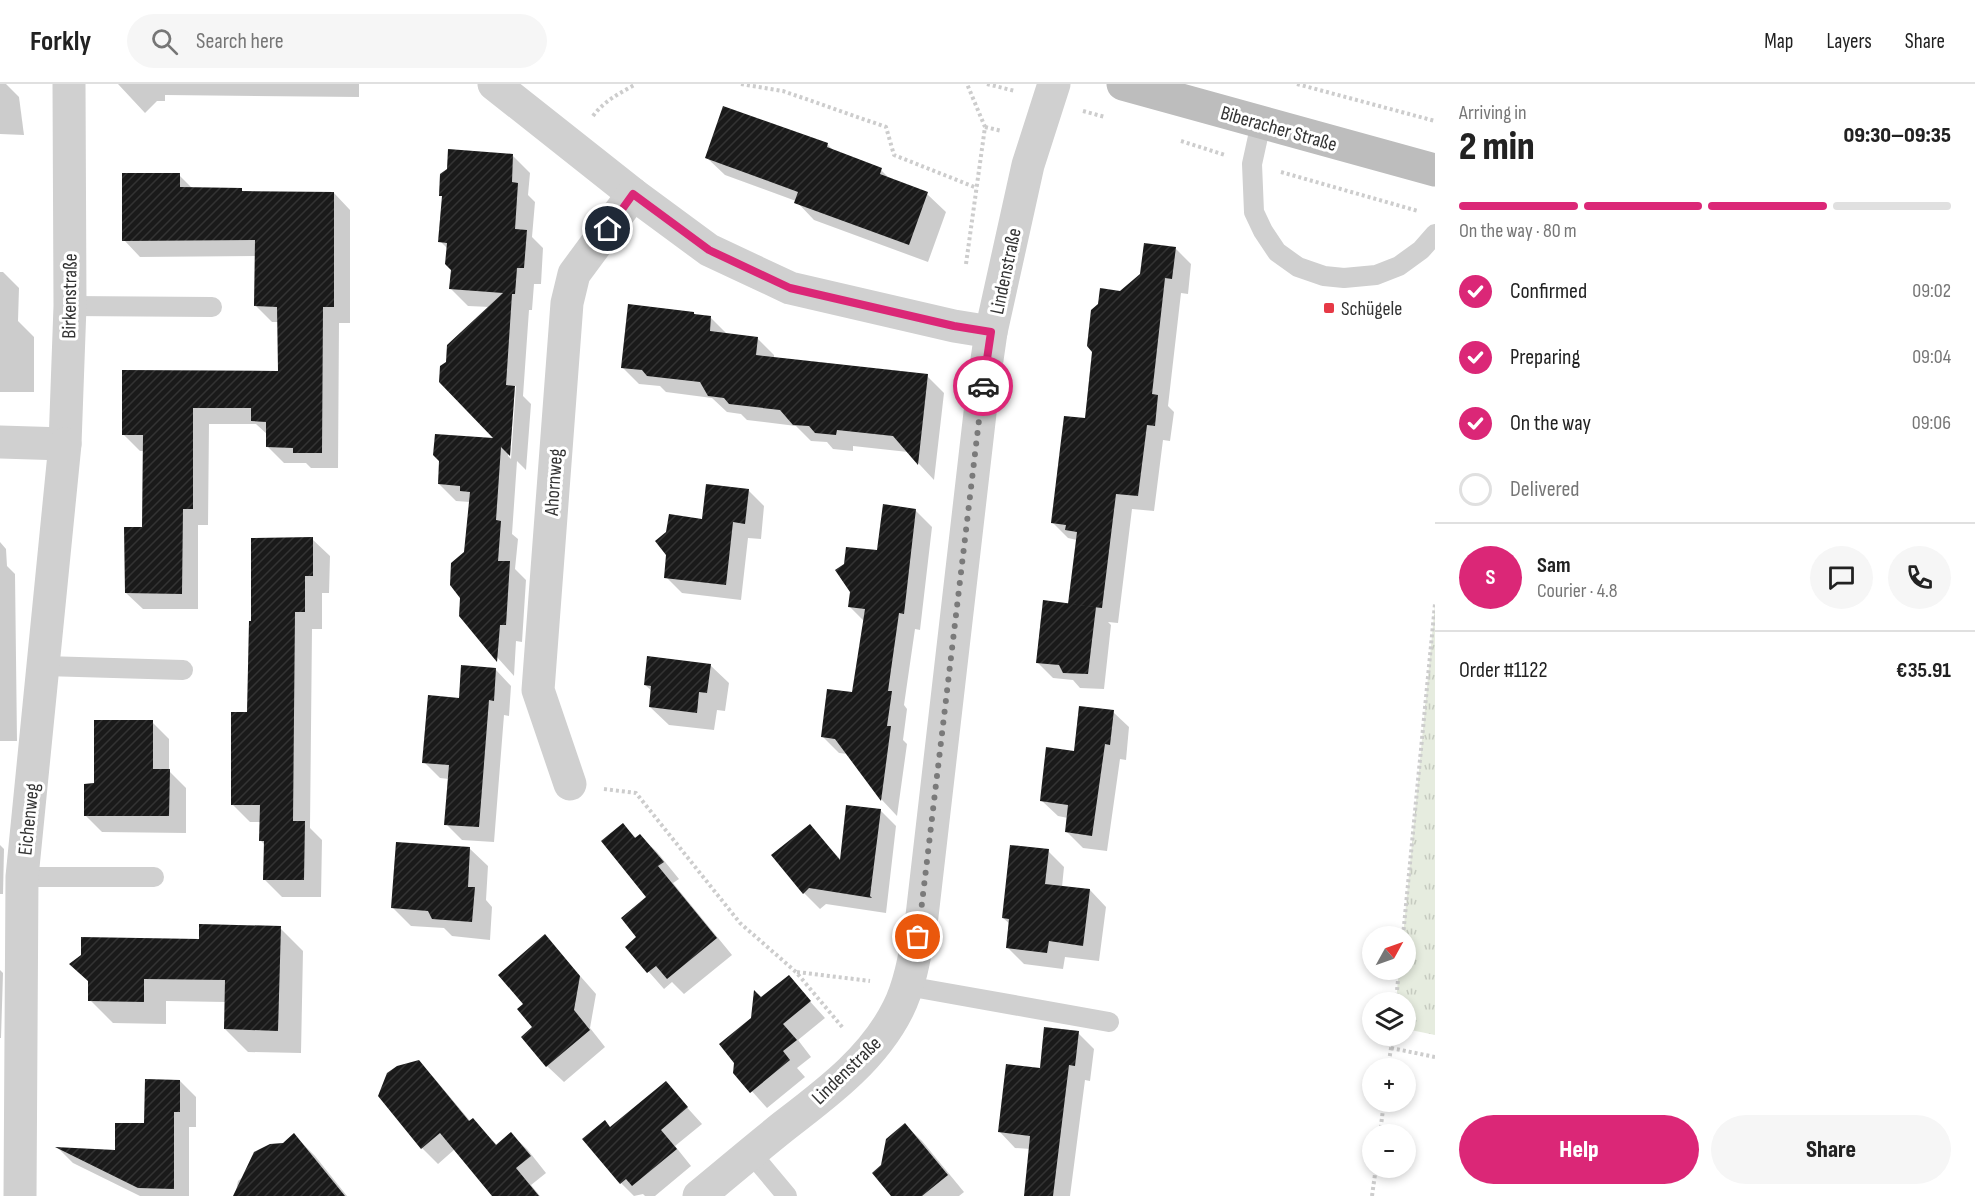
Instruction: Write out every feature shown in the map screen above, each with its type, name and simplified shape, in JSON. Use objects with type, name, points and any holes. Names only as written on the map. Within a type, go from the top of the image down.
[{"type":"street","name":"Birkenstraße","points":[[65,444],[70,306],[69,84]]},
{"type":"street","points":[[494,84],[633,194],[709,250],[790,288],[954,326],[991,332]]},
{"type":"street","name":"Lindenstraße","points":[[699,1196],[837,1085],[866,1056],[886,1031],[899,1008],[907,986],[922,916],[991,332],[1028,165],[1054,84]]},
{"type":"street","name":"Biberacher Straße","points":[[1123,84],[1435,170]]},
{"type":"street","name":"Ahornweg","points":[[570,784],[538,690],[567,303],[574,274],[633,194]]},
{"type":"street","points":[[0,442],[65,444]]},
{"type":"street","name":"Eichenweg","points":[[20,1196],[22,876],[65,444]]},
{"type":"lane","points":[[1262,123],[1252,164],[1254,212],[1277,252],[1298,267],[1324,276],[1344,278],[1376,275],[1399,266],[1421,250],[1435,234]]},
{"type":"lane","points":[[70,306],[212,308]]},
{"type":"lane","points":[[44,666],[183,670]]},
{"type":"lane","points":[[22,876],[154,877]]},
{"type":"lane","points":[[907,986],[1109,1022]]},
{"type":"lane","points":[[751,1153],[787,1196]]},
{"type":"path","points":[[572,146],[599,108],[615,95],[636,84]]},
{"type":"path","points":[[741,84],[783,91],[885,128],[894,155],[977,188]]},
{"type":"path","points":[[965,268],[986,127],[966,84]]},
{"type":"path","points":[[1298,84],[1435,121]]},
{"type":"path","points":[[1403,926],[1435,604]]},
{"type":"path","points":[[570,784],[636,793],[740,923],[796,972],[866,1056]]},
{"type":"path","points":[[796,972],[907,986]]},
{"type":"path","points":[[1390,1058],[1391,1048],[1435,1057]]},
{"type":"path","points":[[1372,1196],[1374,1178]]},
{"type":"green space","points":[[1435,604],[1435,1035],[1416,1031],[1416,992],[1397,992],[1398,980],[1416,980],[1416,926],[1404,926]]},
{"type":"building","points":[[723,106],[828,143],[827,147],[882,168],[880,174],[928,192],[909,245],[794,203],[798,192],[705,158]]},
{"type":"building","points":[[448,149],[513,154],[512,182],[518,183],[515,229],[527,230],[524,268],[517,268],[515,294],[512,294],[506,385],[515,386],[510,456],[501,447],[496,520],[501,521],[498,561],[510,561],[506,625],[500,625],[497,662],[459,616],[460,598],[450,585],[451,563],[464,552],[470,492],[460,491],[460,486],[438,484],[439,461],[433,455],[435,434],[493,438],[439,382],[440,366],[446,362],[447,345],[503,293],[449,289],[451,270],[445,264],[447,243],[438,242],[442,196],[439,196],[440,174],[447,169]]},
{"type":"building","points":[[122,173],[180,173],[180,187],[242,188],[242,191],[334,192],[334,307],[323,307],[322,453],[293,453],[293,448],[266,447],[266,422],[251,421],[251,408],[193,408],[193,509],[183,509],[182,594],[125,593],[124,527],[142,527],[143,435],[122,435],[122,370],[278,371],[277,307],[254,306],[255,240],[122,241]]},
{"type":"building","points":[[1144,243],[1176,247],[1172,279],[1165,278],[1152,394],[1158,395],[1155,426],[1147,425],[1138,496],[1116,494],[1102,608],[1068,604],[1077,532],[1065,530],[1066,525],[1051,523],[1064,416],[1085,418],[1092,352],[1087,346],[1091,310],[1098,304],[1100,288],[1120,291],[1140,274]]},
{"type":"building","points":[[628,304],[711,316],[710,331],[758,337],[756,355],[928,374],[918,465],[893,436],[837,430],[836,435],[815,433],[809,426],[793,425],[780,410],[729,404],[724,398],[708,396],[700,382],[647,376],[642,370],[621,368]]},
{"type":"building","points":[[706,484],[749,489],[745,524],[733,522],[726,585],[664,578],[666,555],[655,541],[666,532],[669,514],[702,519]]},
{"type":"building","points":[[883,504],[916,509],[904,614],[899,613],[888,691],[892,691],[887,726],[891,726],[881,801],[835,739],[821,737],[827,689],[852,692],[865,609],[848,607],[850,592],[835,570],[844,564],[846,547],[877,550]]},
{"type":"building","points":[[313,537],[313,576],[305,576],[305,612],[295,612],[293,821],[305,821],[304,880],[263,880],[264,841],[259,841],[260,805],[231,805],[231,712],[247,712],[249,621],[251,621],[251,538]]},
{"type":"building","points":[[1043,600],[1096,607],[1088,674],[1063,673],[1059,665],[1036,663]]},
{"type":"building","points":[[647,656],[711,664],[707,693],[699,692],[697,713],[649,707],[651,686],[644,685]]},
{"type":"building","points":[[461,665],[496,668],[494,701],[489,700],[479,827],[444,825],[449,765],[422,763],[428,695],[459,698]]},
{"type":"building","points":[[1079,706],[1114,710],[1110,745],[1105,744],[1092,836],[1065,832],[1068,805],[1040,801],[1046,747],[1074,751]]},
{"type":"building","points":[[94,720],[153,720],[153,769],[170,769],[169,816],[84,816],[84,784],[94,783]]},
{"type":"building","points":[[846,805],[881,809],[870,896],[872,898],[809,888],[803,894],[771,855],[810,824],[840,860]]},
{"type":"building","points":[[623,823],[635,838],[640,834],[664,862],[658,866],[717,938],[667,979],[656,966],[647,973],[625,947],[636,937],[621,918],[646,897],[601,841]]},
{"type":"building","points":[[396,842],[470,847],[468,887],[475,887],[472,922],[432,919],[428,911],[391,908]]},
{"type":"building","points":[[1010,845],[1049,849],[1045,884],[1090,889],[1083,946],[1049,941],[1047,953],[1006,948],[1009,919],[1002,918]]},
{"type":"building","points":[[199,924],[281,926],[278,1031],[224,1029],[225,980],[144,979],[144,1002],[88,1001],[88,981],[69,964],[81,955],[81,937],[199,939]]},
{"type":"building","points":[[545,934],[580,976],[574,1010],[590,1030],[546,1067],[521,1037],[532,1027],[517,1009],[523,1004],[498,975]]},
{"type":"building","points":[[789,975],[811,1001],[783,1024],[797,1040],[783,1051],[790,1060],[750,1093],[733,1073],[734,1063],[719,1044],[751,1018],[754,990],[761,997]]},
{"type":"building","points":[[1044,1027],[1079,1031],[1075,1066],[1069,1065],[1053,1196],[1024,1196],[1030,1136],[998,1132],[1006,1064],[1040,1068]]},
{"type":"building","points":[[419,1060],[469,1121],[473,1118],[496,1145],[511,1132],[531,1156],[516,1168],[539,1196],[492,1196],[440,1133],[421,1149],[378,1096],[387,1073],[397,1066]]},
{"type":"building","points":[[145,1079],[180,1080],[180,1112],[174,1112],[174,1189],[138,1188],[55,1147],[115,1150],[115,1123],[144,1123]]},
{"type":"building","points":[[666,1081],[688,1107],[661,1130],[677,1149],[632,1186],[626,1179],[620,1184],[582,1139],[605,1120],[610,1127]]},
{"type":"building","points":[[905,1123],[948,1175],[922,1196],[891,1196],[872,1173],[881,1165],[886,1139]]},
{"type":"building","points":[[294,1133],[345,1196],[233,1196],[254,1152],[270,1144],[283,1143]]},
{"type":"way so far","points":[[918,937],[983,386]]},
{"type":"place","name":"Schügele","points":[[1329,308]]},
{"type":"route","points":[[608,229],[633,194],[709,250],[790,288],[954,326],[991,332],[983,386]]}]
